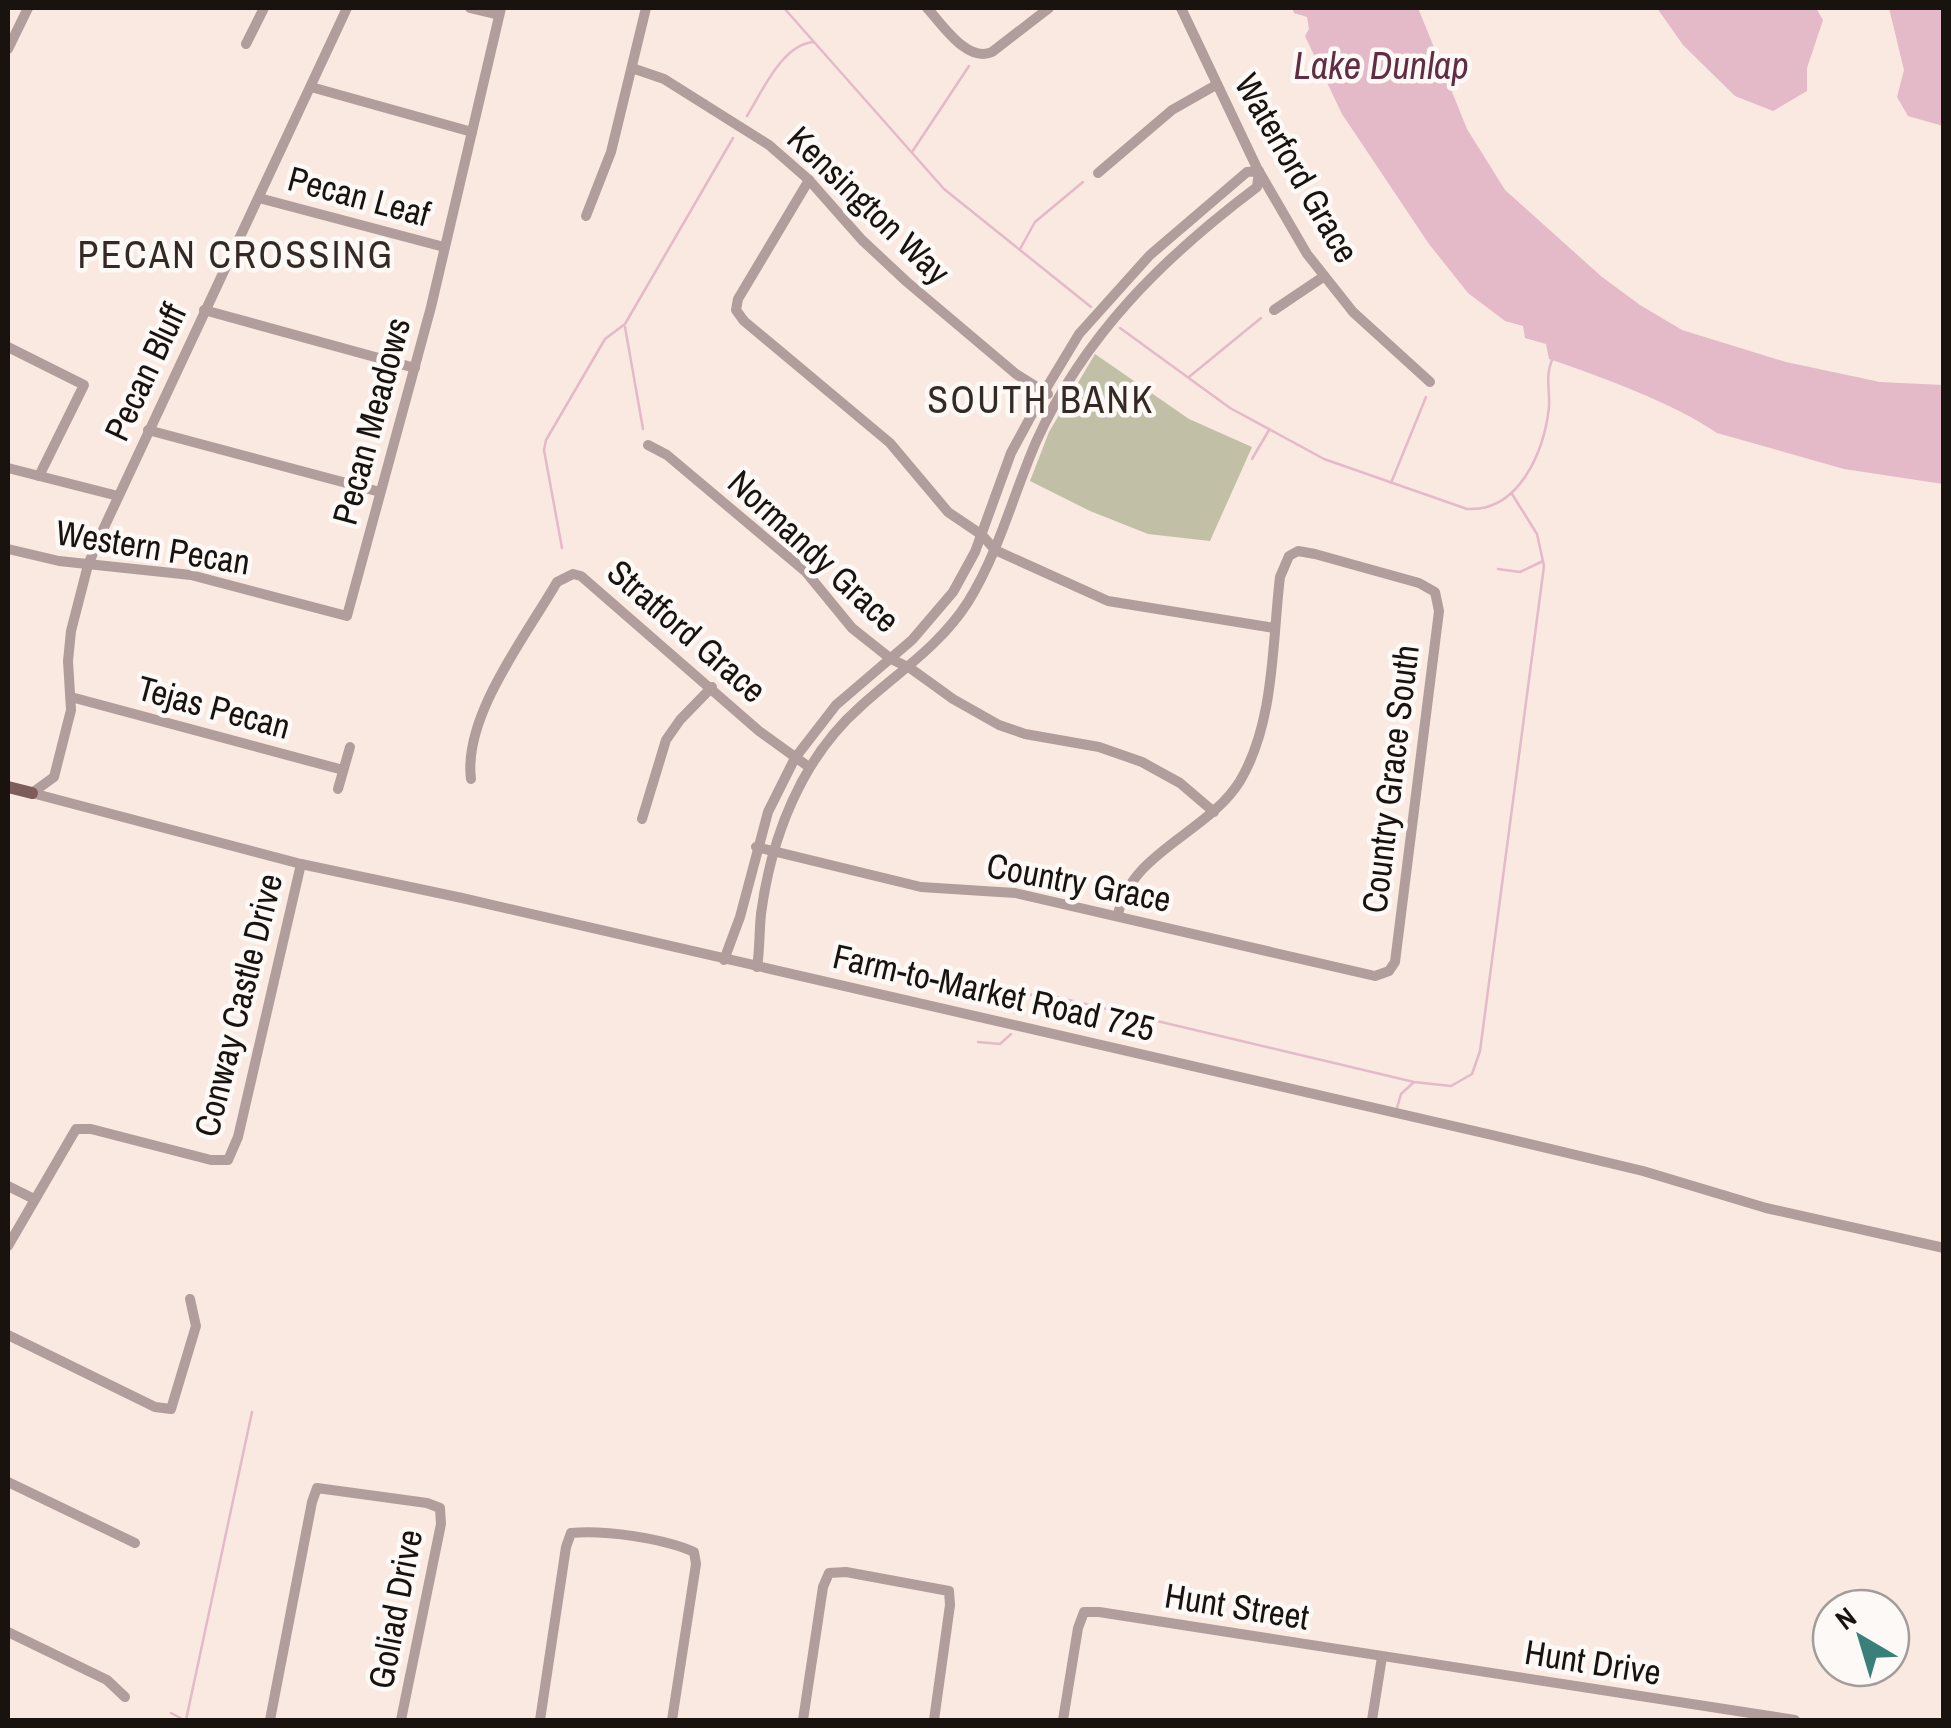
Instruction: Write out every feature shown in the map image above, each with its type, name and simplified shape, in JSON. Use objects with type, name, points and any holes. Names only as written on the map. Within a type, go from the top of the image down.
[{"type":"main road","points":[[8,787],[32,793]]},
{"type":"street","points":[[8,50],[28,8]]},
{"type":"street","points":[[246,44],[264,8]]},
{"type":"street","name":"Pecan Bluff","points":[[54,777],[71,697],[70,632],[88,565],[347,8]]},
{"type":"street","points":[[470,8],[500,11]]},
{"type":"street","points":[[586,216],[612,152],[646,8]]},
{"type":"street","points":[[927,8],[970,53],[981,56],[992,52],[1048,8]]},
{"type":"street","name":"Waterford Grace","points":[[1181,8],[1259,171],[1323,277],[1376,334],[1430,382]]},
{"type":"street","name":"Pecan Meadows","points":[[347,616],[415,368],[500,11]]},
{"type":"street","name":"Kensington Way","points":[[632,68],[654,74],[756,136],[809,180],[906,282],[1016,374],[1058,400]]},
{"type":"street","points":[[1098,173],[1172,110],[1216,84]]},
{"type":"street","points":[[311,87],[472,132]]},
{"type":"street","points":[[724,960],[740,917],[756,847],[774,797],[794,758],[836,705],[891,659],[953,592],[982,535],[1012,453],[1080,334],[1174,233],[1247,172],[1259,171],[1256,187],[1187,242],[1120,309],[1085,355],[1058,400],[1016,490],[994,550],[956,619],[910,668],[846,719],[810,767],[790,804],[776,851],[760,922],[758,967]]},
{"type":"street","points":[[809,180],[738,300],[736,310],[744,322],[900,452],[948,512],[982,535],[994,550],[1108,601],[1274,628],[1257,743],[1239,783],[1214,812],[1135,877],[1125,890],[1118,915]]},
{"type":"street","name":"Pecan Leaf","points":[[259,198],[444,247]]},
{"type":"street","points":[[1274,310],[1323,277]]},
{"type":"street","points":[[204,310],[415,368]]},
{"type":"street","points":[[8,347],[84,385],[39,476]]},
{"type":"street","points":[[148,430],[380,492]]},
{"type":"street","name":"Normandy Grace","points":[[648,446],[666,456],[806,572],[852,628],[891,659],[965,707],[1026,734],[1099,747],[1142,762],[1180,784],[1214,812]]},
{"type":"street","points":[[8,468],[118,496]]},
{"type":"street","name":"Western Pecan","points":[[8,548],[88,565],[192,574],[347,616]]},
{"type":"street","name":"Country Grace South","points":[[1274,628],[1280,577],[1286,559],[1293,554],[1315,554],[1419,584],[1434,592],[1439,611],[1395,962],[1389,971]]},
{"type":"street","name":"Stratford Grace","points":[[470,779],[471,748],[486,706],[557,582],[568,574],[581,576],[748,722],[810,767]]},
{"type":"street","points":[[642,819],[666,740],[712,687]]},
{"type":"street","name":"Tejas Pecan","points":[[71,697],[342,770]]},
{"type":"street","points":[[338,789],[350,747]]},
{"type":"street","points":[[32,793],[54,777],[65,801]]},
{"type":"street","name":"Farm-to-Market Road 725","points":[[32,793],[301,864],[1492,1135],[1643,1171],[1766,1208],[1944,1248]]},
{"type":"street","name":"Country Grace","points":[[756,847],[921,886],[1002,890],[1375,976],[1389,971]]},
{"type":"street","name":"Conway Castle Drive","points":[[34,1199],[76,1128],[211,1160],[228,1160],[238,1137],[301,864]]},
{"type":"street","points":[[740,917],[760,922]]},
{"type":"street","points":[[8,1186],[34,1199],[8,1246]]},
{"type":"street","points":[[8,1335],[154,1407],[171,1409],[196,1326],[190,1299]]},
{"type":"street","points":[[8,1482],[135,1543]]},
{"type":"street","name":"Goliad Drive","points":[[270,1720],[312,1502],[318,1488],[440,1508],[402,1720]]},
{"type":"street","points":[[540,1720],[572,1532],[589,1532],[680,1545],[694,1552],[696,1564],[672,1720]]},
{"type":"street","points":[[803,1720],[822,1588],[829,1573],[846,1572],[949,1591],[934,1720]]},
{"type":"street","name":"Hunt Street","points":[[1063,1720],[1084,1612],[1382,1657]]},
{"type":"street","points":[[8,1632],[107,1680],[125,1697]]},
{"type":"street","points":[[1372,1720],[1382,1657]]},
{"type":"street","name":"Hunt Drive","points":[[1382,1657],[1795,1720]]},
{"type":"green space","points":[[1095,354],[1189,419],[1252,447],[1210,541],[1148,534],[1030,481],[1049,432]]},
{"type":"water","name":"Lake Dunlap","points":[[1292,8],[1418,8],[1467,129],[1505,190],[1602,277],[1682,330],[1786,362],[1880,382],[1943,385],[1943,484],[1844,469],[1717,433],[1658,401],[1549,359],[1546,344],[1525,338],[1523,326],[1505,321],[1468,293],[1429,244],[1342,114],[1305,36],[1309,29],[1307,17],[1294,13]]},
{"type":"water","points":[[1657,8],[1816,8],[1823,20],[1807,68],[1807,91],[1773,111],[1735,96],[1683,45]]},
{"type":"water","points":[[1889,8],[1943,8],[1943,126],[1908,116],[1897,97],[1904,70]]},
{"type":"waterway","points":[[784,8],[944,189],[1091,307]]},
{"type":"waterway","points":[[747,116],[783,60],[792,51],[814,42]]},
{"type":"waterway","points":[[912,152],[969,66]]},
{"type":"waterway","points":[[562,548],[544,450],[546,440],[605,339],[625,324],[733,138]]},
{"type":"waterway","points":[[1020,249],[1035,222],[1083,182]]},
{"type":"waterway","points":[[1189,377],[1261,318]]},
{"type":"waterway","points":[[625,327],[643,429]]},
{"type":"waterway","points":[[1120,328],[1230,408],[1324,459],[1467,509],[1501,501],[1526,476],[1546,424],[1552,360]]},
{"type":"waterway","points":[[1391,483],[1426,397]]},
{"type":"waterway","points":[[1252,459],[1269,430]]},
{"type":"waterway","points":[[1015,1013],[1021,997],[1039,993],[1414,1082],[1451,1086],[1472,1074],[1480,1051],[1544,566],[1537,534],[1512,494]]},
{"type":"waterway","points":[[1498,569],[1520,572],[1543,561]]},
{"type":"waterway","points":[[978,1042],[1000,1044],[1011,1034]]},
{"type":"waterway","points":[[1397,1108],[1401,1094],[1414,1082]]},
{"type":"waterway","points":[[186,1720],[252,1412]]},
{"type":"waterway","points":[[171,1713],[184,1720]]},
{"type":"district","name":"PECAN CROSSING","points":[[236,254]]},
{"type":"district","name":"SOUTH BANK","points":[[1041,399]]}]
